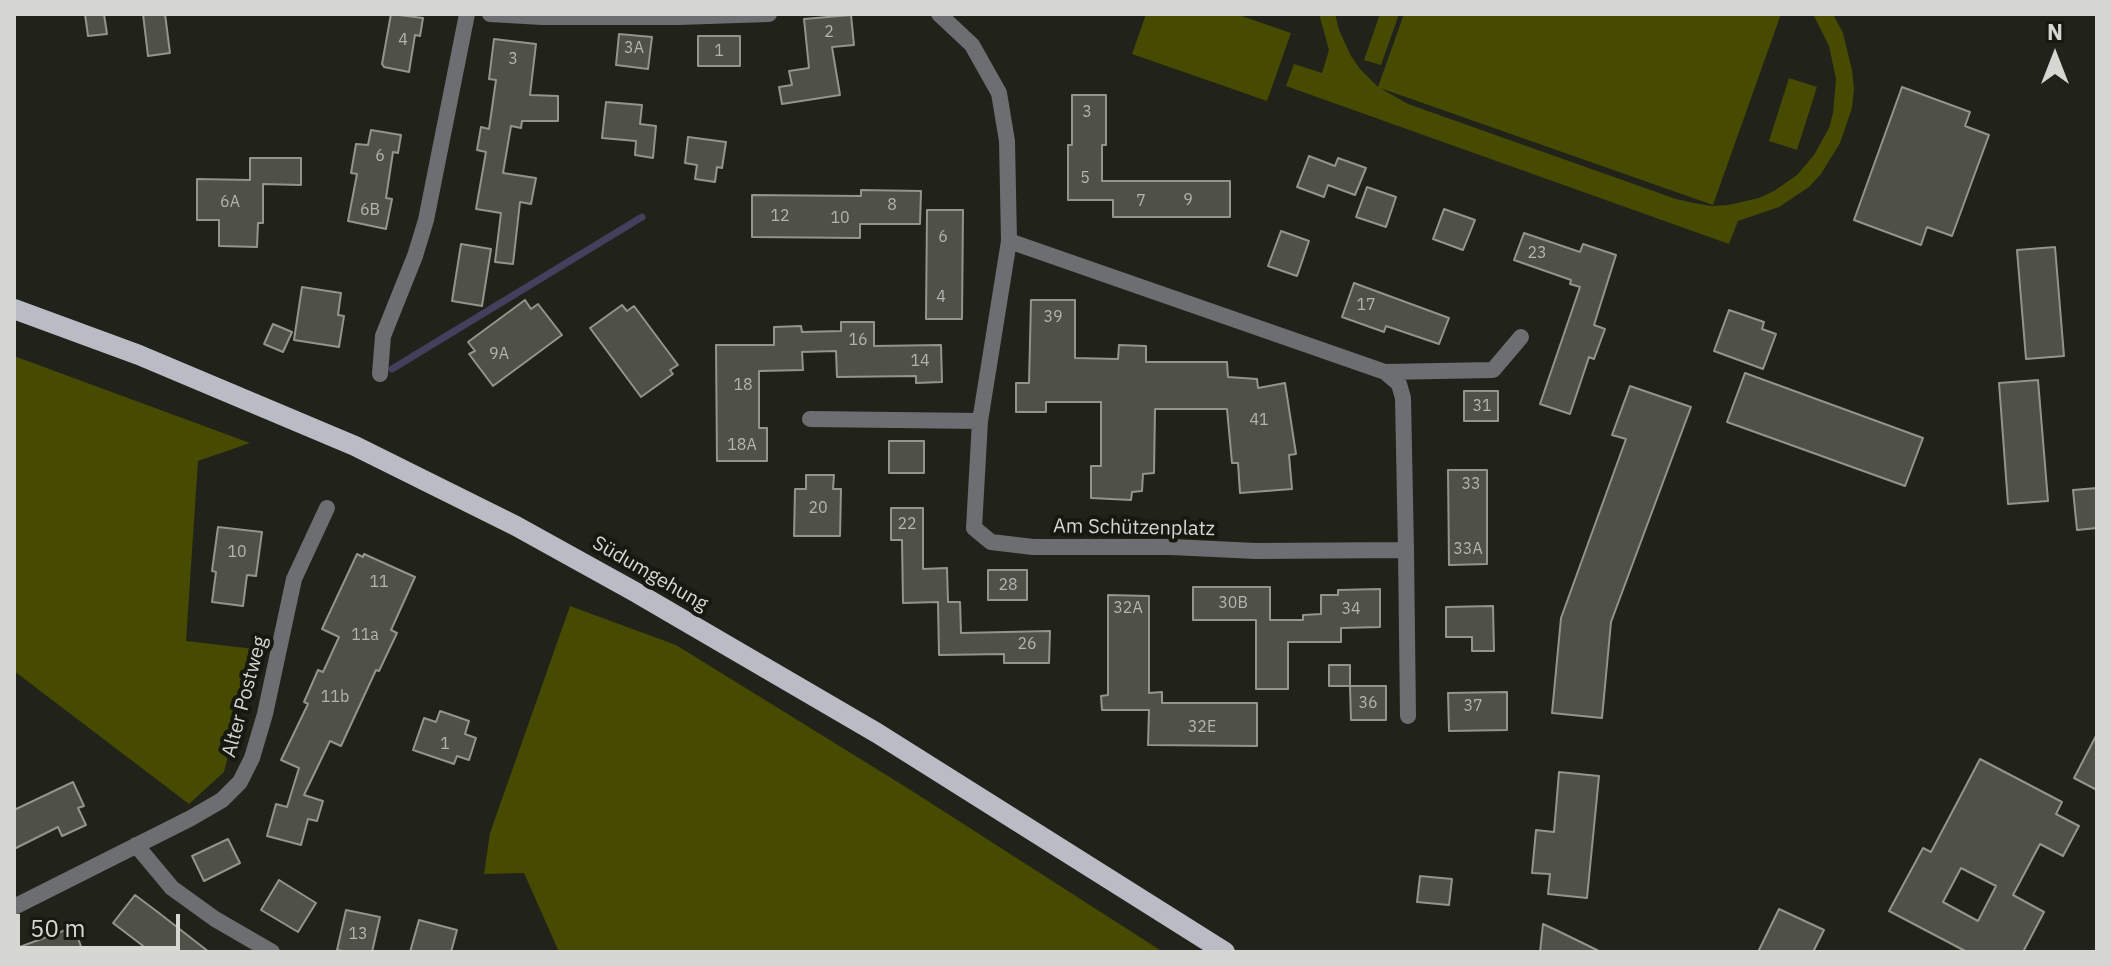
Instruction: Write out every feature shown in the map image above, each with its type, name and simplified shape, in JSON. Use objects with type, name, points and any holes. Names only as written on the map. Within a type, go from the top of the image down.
[{"type":"main road","name":"Südumgehung","points":[[14,309],[139,355],[355,446],[516,526],[877,733],[1225,952]]},
{"type":"street","points":[[380,374],[383,336],[426,220],[467,14]]},
{"type":"street","points":[[490,14],[542,17],[768,14]]},
{"type":"street","name":"Am Schützenplatz","points":[[939,14],[972,45],[999,93],[1007,141],[1009,241],[980,421],[974,528],[991,542],[1033,547],[1406,550]]},
{"type":"street","points":[[1009,241],[1385,372],[1493,370],[1521,337]]},
{"type":"street","points":[[1385,372],[1399,384],[1403,398],[1408,716]]},
{"type":"street","points":[[810,419],[980,421]]},
{"type":"street","name":"Alter Postweg","points":[[14,907],[191,818],[222,800],[240,782],[252,758],[265,714],[294,579],[327,508]]},
{"type":"street","points":[[136,845],[172,888],[215,919],[272,952]]},
{"type":"shaded area","points":[[1146,14],[1236,14],[1291,33],[1267,101],[1132,54]]},
{"type":"shaded area","points":[[1319,14],[1335,14],[1351,56],[1378,87],[1404,14],[1781,14],[1713,205],[1380,88],[1408,104],[1676,199],[1711,206],[1759,198],[1774,191],[1797,175],[1814,155],[1829,128],[1836,79],[1829,46],[1813,14],[1833,14],[1843,33],[1852,70],[1852,108],[1840,143],[1821,174],[1809,187],[1779,207],[1738,221],[1729,244],[1286,86],[1294,64],[1322,73],[1329,50]]},
{"type":"shaded area","points":[[1380,14],[1399,14],[1381,65],[1364,60]]},
{"type":"shaded area","points":[[1789,78],[1817,87],[1797,150],[1769,141]]},
{"type":"shaded area","points":[[14,356],[250,443],[198,461],[186,641],[255,649],[224,772],[189,804],[14,671]]},
{"type":"shaded area","points":[[570,606],[676,645],[909,789],[1163,952],[559,952],[524,873],[484,874],[490,833]]},
{"type":"building","points":[[85,14],[104,14],[107,34],[88,36]]},
{"type":"building","points":[[143,14],[165,14],[170,53],[148,56]]},
{"type":"building","points":[[391,14],[423,18],[420,36],[415,35],[409,72],[382,64]]},
{"type":"building","points":[[851,15],[854,45],[832,47],[840,95],[782,104],[779,87],[792,85],[789,71],[809,68],[804,19]]},
{"type":"building","points":[[619,34],[652,37],[648,69],[616,65]]},
{"type":"building","points":[[698,36],[740,36],[740,66],[698,66]]},
{"type":"building","points":[[494,39],[536,44],[530,95],[558,96],[558,121],[522,121],[521,128],[511,126],[503,173],[536,178],[531,204],[520,202],[513,264],[495,262],[501,213],[476,209],[486,152],[477,150],[481,127],[489,129],[496,80],[489,79]]},
{"type":"building","points":[[1902,87],[1970,112],[1965,126],[1989,135],[1952,236],[1927,227],[1921,245],[1854,220]]},
{"type":"building","points":[[1072,95],[1106,95],[1102,181],[1230,181],[1230,217],[1113,217],[1113,200],[1068,200]]},
{"type":"building","points":[[606,102],[642,105],[640,124],[656,126],[653,158],[635,155],[636,141],[602,138]]},
{"type":"building","points":[[371,130],[401,135],[398,153],[393,152],[386,198],[392,199],[386,229],[348,221],[357,174],[351,173],[356,144],[368,145]]},
{"type":"building","points":[[688,137],[726,142],[722,168],[717,167],[715,182],[695,179],[697,165],[685,163]]},
{"type":"building","points":[[1309,156],[1335,166],[1338,158],[1366,168],[1355,195],[1328,185],[1324,197],[1297,187]]},
{"type":"building","points":[[250,158],[301,158],[301,185],[263,184],[263,223],[258,223],[257,247],[219,246],[219,220],[197,220],[197,179],[250,180]]},
{"type":"building","points":[[1367,187],[1396,197],[1386,227],[1356,217]]},
{"type":"building","points":[[861,190],[921,191],[920,224],[860,224],[860,238],[752,237],[752,195],[861,196]]},
{"type":"building","points":[[1444,209],[1475,220],[1463,250],[1433,239]]},
{"type":"building","points":[[927,210],[963,210],[962,319],[926,319]]},
{"type":"building","points":[[1281,231],[1309,241],[1297,276],[1268,266]]},
{"type":"building","points":[[1524,233],[1580,252],[1583,244],[1616,255],[1594,325],[1605,329],[1594,359],[1589,357],[1570,414],[1540,404],[1580,287],[1570,284],[1571,280],[1514,260]]},
{"type":"building","points":[[461,244],[491,249],[482,306],[452,301]]},
{"type":"building","points":[[2055,247],[2064,356],[2026,359],[2017,250]]},
{"type":"building","points":[[1354,283],[1449,318],[1439,344],[1386,326],[1384,332],[1342,317]]},
{"type":"building","points":[[302,287],[341,293],[338,315],[344,316],[339,347],[294,340]]},
{"type":"building","points":[[525,300],[531,309],[538,304],[562,335],[493,386],[469,354],[475,351],[468,342]]},
{"type":"building","points":[[1031,300],[1075,300],[1075,358],[1118,359],[1119,345],[1146,346],[1146,362],[1227,362],[1228,377],[1257,379],[1258,388],[1285,383],[1296,454],[1289,455],[1292,489],[1240,493],[1238,463],[1232,463],[1227,409],[1155,409],[1154,473],[1143,474],[1142,491],[1132,492],[1131,500],[1091,498],[1091,466],[1101,466],[1101,402],[1046,402],[1046,412],[1016,412],[1016,383],[1029,383]]},
{"type":"building","points":[[622,305],[627,311],[634,306],[678,365],[670,370],[673,374],[641,397],[590,328]]},
{"type":"building","points":[[1729,310],[1764,322],[1762,329],[1776,334],[1763,369],[1714,351]]},
{"type":"building","points":[[841,322],[874,322],[874,346],[941,345],[942,382],[916,383],[916,376],[837,377],[836,351],[802,352],[803,370],[759,371],[759,428],[767,428],[767,461],[717,461],[716,345],[774,345],[774,327],[801,326],[802,332],[841,331]]},
{"type":"building","points":[[273,324],[292,332],[283,352],[264,344]]},
{"type":"building","points":[[1745,373],[1923,438],[1905,486],[1727,422]]},
{"type":"building","points":[[2038,380],[2048,501],[2008,504],[1999,383]]},
{"type":"building","points":[[1630,386],[1691,407],[1611,622],[1602,718],[1552,713],[1561,618],[1626,439],[1612,435]]},
{"type":"building","points":[[1464,391],[1498,391],[1498,421],[1464,421]]},
{"type":"building","points":[[889,441],[924,441],[924,473],[889,473]]},
{"type":"building","points":[[1448,470],[1487,470],[1487,564],[1449,565]]},
{"type":"building","points":[[806,475],[834,475],[833,489],[841,489],[840,536],[794,536],[795,489],[806,489]]},
{"type":"building","points":[[2097,488],[2097,528],[2077,530],[2073,490]]},
{"type":"building","points":[[891,508],[923,508],[923,569],[947,568],[948,602],[960,602],[961,633],[1050,631],[1049,663],[1004,663],[1004,654],[939,655],[938,602],[903,603],[902,540],[891,540]]},
{"type":"building","points":[[218,527],[262,532],[256,576],[247,575],[243,606],[212,602],[216,572],[212,571]]},
{"type":"building","points":[[357,554],[363,557],[364,554],[415,577],[391,630],[397,633],[341,746],[330,741],[304,795],[323,801],[317,821],[308,819],[301,845],[267,836],[276,804],[287,807],[299,768],[281,760],[308,704],[304,702],[318,670],[323,672],[339,637],[322,629]]},
{"type":"building","points":[[988,570],[1027,570],[1027,600],[988,600]]},
{"type":"building","points":[[1193,587],[1270,587],[1270,620],[1303,620],[1303,615],[1321,614],[1321,595],[1338,595],[1338,590],[1380,589],[1380,627],[1341,628],[1341,642],[1288,642],[1288,689],[1256,689],[1256,620],[1193,620]]},
{"type":"building","points":[[1108,595],[1149,596],[1149,693],[1162,692],[1162,703],[1257,703],[1257,746],[1148,745],[1149,710],[1102,710],[1101,696],[1108,695]]},
{"type":"building","points":[[1493,606],[1494,651],[1472,651],[1472,637],[1446,637],[1446,607]]},
{"type":"building","points":[[1329,665],[1350,665],[1350,686],[1329,686]]},
{"type":"building","points":[[1350,686],[1386,686],[1386,720],[1351,720]]},
{"type":"building","points":[[1507,692],[1507,730],[1449,731],[1448,693]]},
{"type":"building","points":[[440,711],[469,721],[465,734],[476,738],[469,760],[457,756],[454,764],[413,750],[424,718],[436,722]]},
{"type":"building","points":[[2097,734],[2097,790],[2074,778]]},
{"type":"building","points":[[1980,759],[2062,802],[2056,814],[2079,826],[2063,856],[2040,844],[2013,895],[2044,912],[2023,952],[1967,952],[1889,911],[1923,848],[1931,852]],"holes":[[[1961,868],[1996,886],[1978,921],[1943,902]]]},
{"type":"building","points":[[1559,772],[1599,776],[1587,898],[1548,894],[1550,874],[1532,873],[1536,830],[1554,832]]},
{"type":"building","points":[[73,782],[84,806],[78,808],[86,825],[62,836],[58,827],[14,849],[14,810]]},
{"type":"building","points":[[228,839],[240,863],[204,881],[192,856]]},
{"type":"building","points":[[1420,876],[1452,879],[1449,905],[1417,902]]},
{"type":"building","points":[[279,880],[316,903],[298,932],[261,910]]},
{"type":"building","points":[[135,895],[209,952],[151,952],[113,923]]},
{"type":"building","points":[[1779,909],[1824,930],[1813,952],[1758,952]]},
{"type":"building","points":[[346,910],[380,917],[372,952],[337,950]]},
{"type":"building","points":[[419,920],[457,930],[451,952],[410,952]]},
{"type":"building","points":[[1543,924],[1556,930],[1601,952],[1540,952]]},
{"type":"building","points":[[74,927],[83,952],[14,952],[14,949]]},
{"type":"waterway","points":[[392,369],[642,217]]}]
